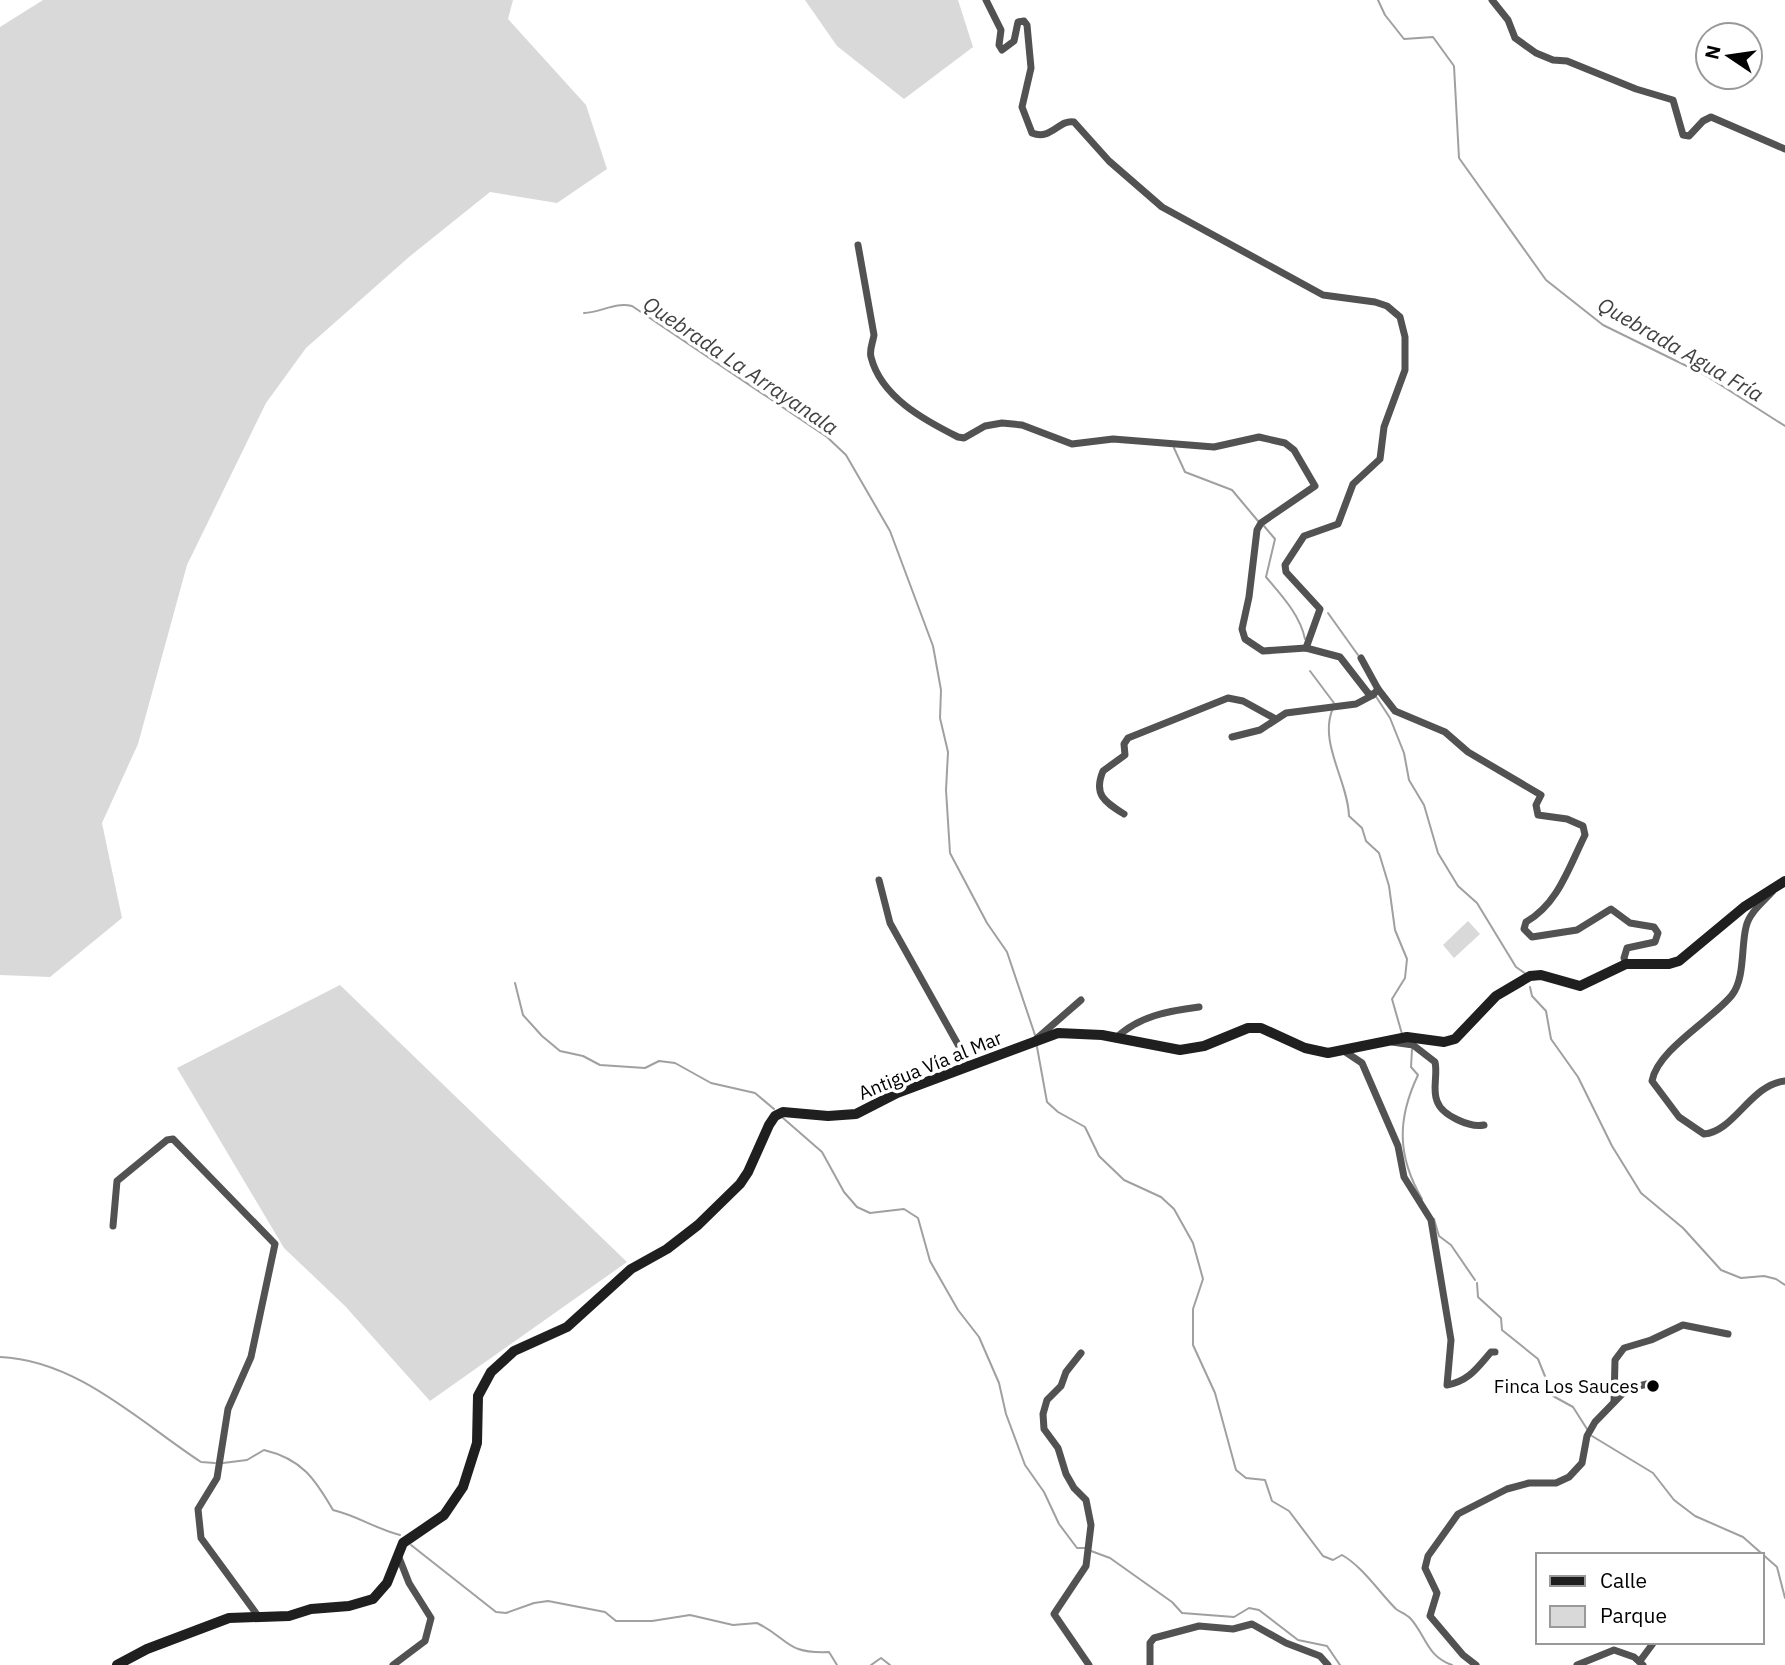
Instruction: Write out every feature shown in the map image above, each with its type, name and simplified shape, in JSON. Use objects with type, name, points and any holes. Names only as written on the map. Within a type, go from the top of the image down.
[{"type":"main road","name":"Antigua Vía al Mar","points":[[397,1551],[402,1543],[433,1524],[458,1495],[474,1458],[478,1396],[502,1359],[567,1326],[631,1269],[667,1249],[698,1225],[748,1172],[775,1116],[794,1111],[828,1116],[856,1114],[897,1093],[1032,1042],[1072,1032],[1188,1050],[1248,1028],[1261,1028],[1305,1048],[1328,1053],[1407,1037],[1444,1042],[1455,1039],[1496,996],[1530,976],[1541,975],[1580,986],[1626,964],[1670,964],[1679,961],[1744,907],[1783,881]]},
{"type":"main road","points":[[117,1665],[147,1650],[229,1618],[289,1616],[311,1609],[349,1606],[373,1599],[387,1583],[397,1551]]},
{"type":"street","points":[[986,0],[1000,30],[1002,50],[1014,41],[1018,22],[1024,21],[1027,25],[1031,68],[1023,107],[1032,134],[1047,135],[1066,122],[1074,122],[1116,168],[1162,206],[1323,295],[1375,302],[1387,306],[1400,317],[1405,337],[1405,370],[1384,427],[1380,459],[1353,484],[1338,524],[1304,536],[1285,565],[1292,579],[1320,609],[1306,648]]},
{"type":"street","points":[[1492,0],[1508,20],[1515,38],[1536,53],[1553,60],[1567,61],[1636,89],[1673,100],[1683,135],[1689,136],[1703,121],[1711,117],[1785,149]]},
{"type":"street","points":[[858,245],[874,335],[870,349],[873,362],[894,398],[958,438],[964,438],[992,424],[1011,423],[1072,444],[1113,439],[1214,447],[1259,437],[1286,443],[1294,450],[1315,486],[1261,523],[1257,530],[1249,597],[1242,629],[1245,639],[1263,651],[1306,648],[1343,659],[1361,686],[1376,692]]},
{"type":"street","points":[[1362,658],[1376,692],[1395,711],[1444,732],[1468,752],[1541,795],[1536,805],[1538,816],[1567,819],[1583,826],[1585,835],[1553,899],[1543,911],[1526,922],[1524,929],[1532,937],[1569,933],[1607,909],[1615,910],[1630,923],[1654,927],[1658,933],[1655,942],[1627,948],[1624,958],[1626,964]]},
{"type":"street","points":[[1232,737],[1259,730],[1274,718],[1286,713],[1356,704],[1376,692]]},
{"type":"street","points":[[1124,814],[1101,798],[1099,784],[1105,768],[1125,755],[1124,744],[1128,738],[1228,698],[1243,701],[1274,718]]},
{"type":"street","points":[[879,880],[890,923],[970,1066]]},
{"type":"street","points":[[1783,881],[1748,921],[1734,992],[1682,1040],[1654,1072],[1652,1082],[1688,1126],[1709,1134],[1762,1090],[1785,1081]]},
{"type":"street","points":[[1032,1042],[1081,1000]]},
{"type":"street","points":[[1116,1038],[1127,1027],[1160,1013],[1199,1007]]},
{"type":"street","points":[[1390,1041],[1413,1045],[1435,1062],[1436,1100],[1440,1106],[1468,1125],[1485,1125]]},
{"type":"street","points":[[1343,1051],[1357,1058],[1365,1069],[1396,1142],[1404,1177],[1431,1220],[1451,1340],[1447,1385],[1462,1382],[1475,1373],[1490,1352],[1494,1352]]},
{"type":"street","points":[[113,1226],[117,1181],[167,1140],[173,1139],[275,1244],[251,1357],[231,1397],[217,1478],[198,1509],[197,1524],[201,1538],[258,1616]]},
{"type":"street","points":[[1613,1406],[1617,1384],[1615,1360],[1624,1348],[1651,1340],[1683,1325],[1728,1334]]},
{"type":"street","points":[[1081,1353],[1066,1372],[1061,1386],[1047,1400],[1042,1413],[1044,1429],[1058,1448],[1066,1474],[1074,1488],[1086,1500],[1091,1525],[1086,1566],[1054,1614],[1089,1665]]},
{"type":"street","points":[[1476,1665],[1463,1655],[1430,1616],[1437,1593],[1425,1568],[1428,1556],[1458,1514],[1507,1489],[1529,1483],[1556,1483],[1569,1477],[1582,1464],[1590,1430],[1627,1389],[1647,1384]]},
{"type":"street","points":[[393,1665],[425,1641],[431,1618],[409,1583],[397,1551]]},
{"type":"street","points":[[1150,1665],[1150,1643],[1154,1638],[1196,1626],[1233,1629],[1252,1624],[1286,1643],[1320,1656],[1328,1665]]},
{"type":"street","points":[[1577,1665],[1609,1650],[1619,1650],[1642,1663],[1653,1644]]},
{"type":"green space","points":[[43,0],[513,0],[508,19],[586,105],[607,169],[557,203],[490,192],[409,257],[306,348],[266,403],[187,565],[138,744],[102,823],[122,918],[50,977],[0,975],[0,27]]},
{"type":"green space","points":[[805,0],[958,0],[973,47],[904,99],[837,46]]},
{"type":"green space","points":[[1468,921],[1480,934],[1454,958],[1443,945]]},
{"type":"green space","points":[[340,985],[627,1262],[430,1401],[345,1306],[284,1248],[177,1068]]},
{"type":"waterway","name":"Quebrada Agua Fría","points":[[1378,0],[1385,15],[1404,39],[1433,37],[1454,66],[1459,158],[1546,280],[1603,325],[1705,375],[1785,426]]},
{"type":"waterway","name":"Quebrada La Arrayanala","points":[[584,313],[620,305],[632,306],[827,437],[846,455],[890,531],[933,646],[941,690],[940,718],[948,752],[946,790],[950,853],[987,923],[1007,952],[1035,1035]]},
{"type":"waterway","points":[[1174,448],[1185,472],[1232,490],[1258,521]]},
{"type":"waterway","points":[[1264,526],[1275,539],[1266,577],[1295,614],[1305,639]]},
{"type":"waterway","points":[[1328,613],[1358,655]]},
{"type":"waterway","points":[[1310,671],[1334,703]]},
{"type":"waterway","points":[[1375,695],[1390,718],[1404,753],[1409,780],[1424,805],[1438,853],[1458,886],[1477,903],[1516,967],[1526,974]]},
{"type":"waterway","points":[[1333,708],[1329,721],[1331,748],[1349,816],[1362,828],[1366,841],[1379,853],[1389,886],[1395,930],[1407,959],[1405,978],[1392,999],[1402,1034]]},
{"type":"waterway","points":[[515,983],[523,1015],[560,1051],[583,1056],[600,1065],[645,1068],[659,1061],[675,1063],[711,1083],[755,1093],[774,1109]]},
{"type":"waterway","points":[[1530,987],[1532,996],[1546,1011],[1551,1039],[1578,1077],[1612,1146],[1641,1193],[1683,1228],[1721,1270],[1741,1278],[1764,1276],[1785,1285]]},
{"type":"waterway","name":"Quebrada La Arrayanala","points":[[1037,1047],[1047,1102],[1058,1112],[1085,1127],[1099,1156],[1124,1180],[1161,1197],[1174,1209],[1193,1243],[1203,1279],[1193,1309],[1193,1345],[1215,1393],[1236,1470],[1246,1478],[1265,1480],[1272,1501],[1289,1511],[1323,1556],[1333,1560],[1342,1555],[1357,1566],[1396,1609],[1410,1618],[1432,1651],[1452,1665]]},
{"type":"waterway","points":[[1412,1049],[1411,1067],[1418,1075],[1406,1107],[1403,1137],[1408,1168],[1422,1199]]},
{"type":"waterway","points":[[783,1118],[822,1152],[844,1192],[857,1207],[870,1213],[904,1209],[918,1218],[930,1261],[958,1310],[979,1337],[999,1383],[1006,1414],[1025,1465],[1044,1492],[1059,1524],[1077,1548],[1087,1548]]},
{"type":"waterway","points":[[1434,1219],[1439,1236],[1451,1245],[1475,1280]]},
{"type":"waterway","points":[[1477,1283],[1478,1297],[1501,1318],[1502,1330],[1538,1359],[1553,1396],[1573,1407],[1587,1429]]},
{"type":"waterway","points":[[0,1357],[28,1361],[81,1381],[131,1412],[201,1462],[215,1463]]},
{"type":"waterway","points":[[1592,1436],[1653,1473],[1674,1500],[1695,1516],[1743,1537],[1761,1553]]},
{"type":"waterway","points":[[223,1463],[247,1460],[264,1450],[277,1454],[306,1472],[333,1510],[400,1535]]},
{"type":"waterway","points":[[411,1545],[496,1612],[506,1613],[548,1601],[605,1612],[616,1621],[652,1621],[690,1615],[733,1625],[757,1623],[796,1648],[829,1652],[837,1665]]},
{"type":"waterway","points":[[1091,1551],[1110,1558],[1172,1602],[1182,1613],[1234,1617],[1249,1608],[1259,1610],[1298,1640],[1327,1646],[1340,1665]]},
{"type":"waterway","points":[[1764,1556],[1777,1567],[1785,1598]]},
{"type":"waterway","points":[[871,1665],[881,1658],[890,1665]]},
{"type":"place","name":"Finca Los Sauces","points":[[1653,1386]]}]
